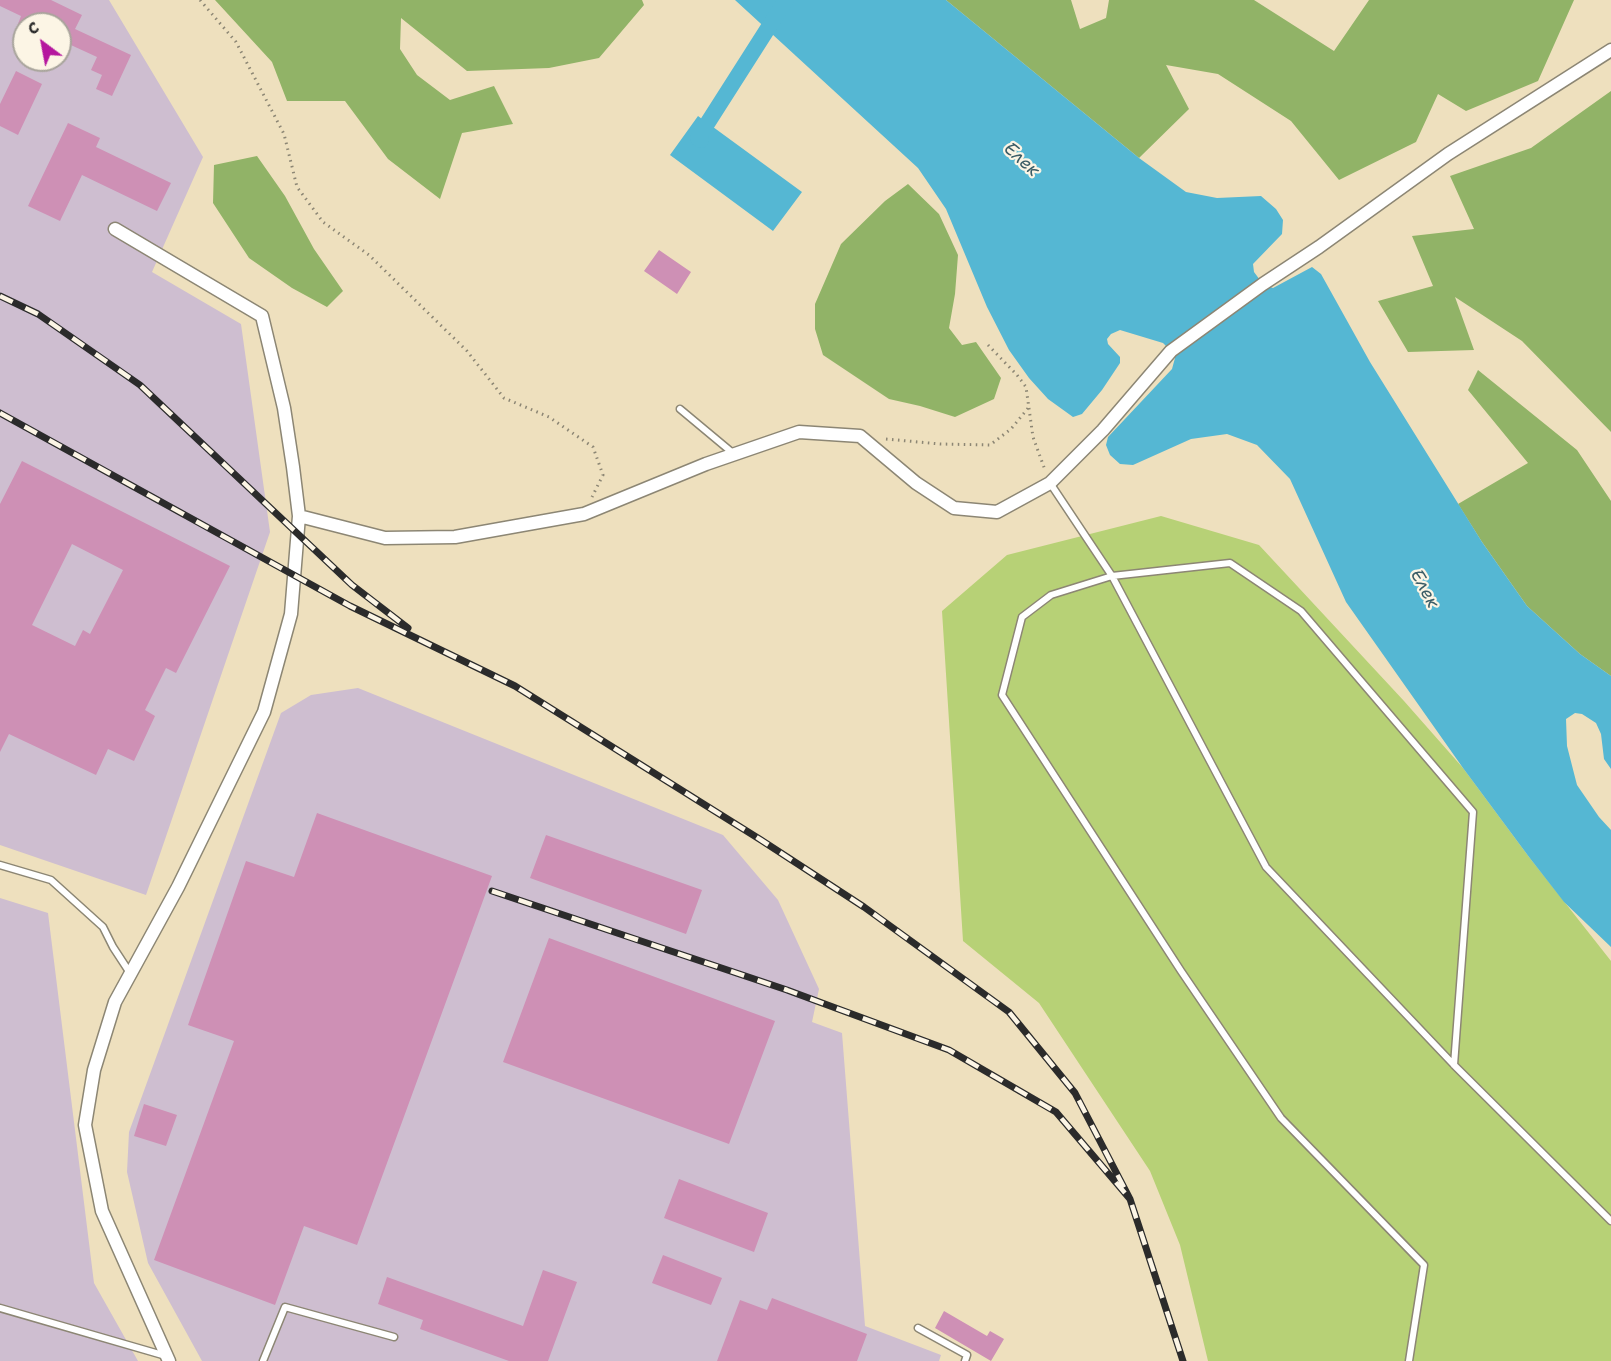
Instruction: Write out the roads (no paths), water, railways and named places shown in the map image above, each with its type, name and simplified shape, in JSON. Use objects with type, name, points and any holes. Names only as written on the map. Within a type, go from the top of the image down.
[{"type":"street","points":[[298,516],[385,538],[455,537],[584,514],[706,464],[799,432],[860,436],[916,483],[954,508],[997,512],[1050,483],[1103,430],[1172,351],[1448,154],[1611,50]]},
{"type":"street","points":[[114,229],[262,316],[284,408],[298,516],[291,614],[264,712],[178,886],[115,1002],[94,1070],[85,1125],[102,1211],[168,1358]]},
{"type":"lane","points":[[680,409],[734,454]]},
{"type":"lane","points":[[1050,483],[1112,576],[1266,867],[1454,1065],[1611,1221]]},
{"type":"lane","points":[[1409,1361],[1424,1265],[1281,1118],[1181,972],[1002,695],[1022,617],[1051,595],[1112,576],[1230,563],[1301,612],[1473,812],[1454,1065]]},
{"type":"lane","points":[[0,865],[51,880],[103,927],[130,973]]},
{"type":"lane","points":[[263,1361],[285,1307],[393,1337]]},
{"type":"lane","points":[[0,1308],[168,1358]]},
{"type":"lane","points":[[918,1328],[967,1355],[965,1361]]},
{"type":"water","name":"Елек","points":[[735,0],[946,0],[1139,158],[1186,192],[1217,198],[1261,196],[1276,209],[1283,220],[1282,234],[1253,264],[1254,272],[1263,284],[1273,288],[1312,267],[1321,274],[1370,362],[1482,542],[1527,606],[1580,654],[1611,676],[1611,769],[1604,759],[1601,734],[1596,723],[1582,714],[1575,713],[1566,719],[1567,746],[1577,785],[1611,830],[1611,947],[1564,902],[1529,857],[1346,602],[1290,479],[1257,445],[1227,434],[1191,439],[1133,465],[1120,464],[1110,455],[1106,445],[1108,437],[1172,369],[1175,358],[1171,351],[1163,343],[1120,330],[1111,334],[1107,339],[1108,344],[1120,357],[1120,363],[1082,414],[1073,417],[1048,399],[1009,350],[987,307],[946,209],[918,168]]},
{"type":"water","points":[[698,116],[802,192],[773,231],[670,155]]},
{"type":"waterway","points":[[701,140],[698,138],[786,0]]},
{"type":"railway","points":[[0,296],[38,314],[140,385],[352,585],[408,628]]},
{"type":"railway","points":[[0,413],[350,606],[515,686],[864,907],[1009,1012],[1075,1093],[1130,1199]]},
{"type":"railway","points":[[492,891],[787,990],[949,1050],[1056,1112],[1130,1199],[1183,1361]]}]
